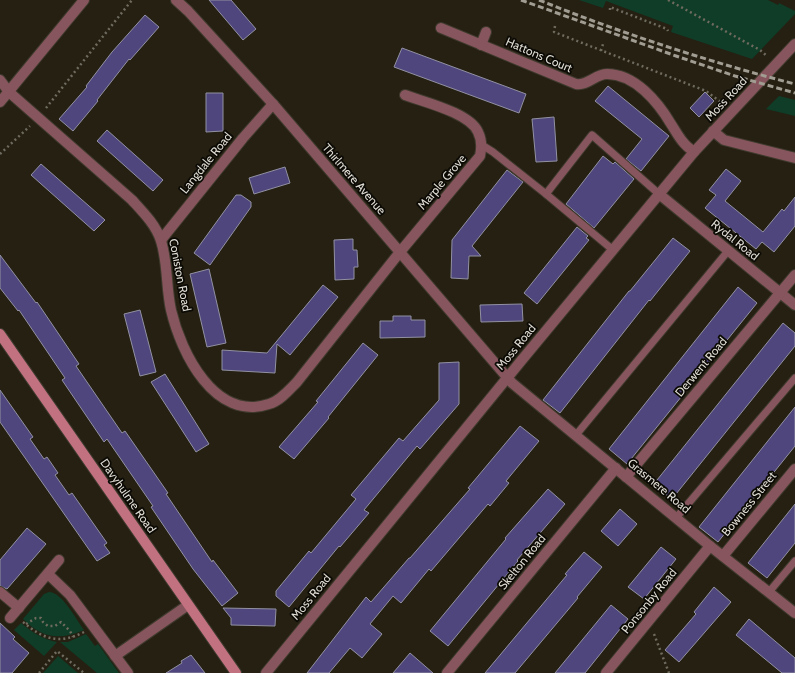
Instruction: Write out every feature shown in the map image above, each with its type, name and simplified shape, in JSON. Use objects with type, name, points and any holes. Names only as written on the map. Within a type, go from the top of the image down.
[{"type":"street","points":[[0,102],[84,0]]},
{"type":"street","name":"Thirlmere Avenue","points":[[176,0],[188,10],[273,104],[508,378]]},
{"type":"street","name":"Hattons Court","points":[[441,28],[576,84],[582,85],[598,76],[607,74],[627,79],[637,85],[655,102],[665,114],[684,144],[694,152]]},
{"type":"street","points":[[481,45],[486,32]]},
{"type":"street","name":"Moss Road","points":[[266,673],[694,152],[795,44]]},
{"type":"street","name":"Coniston Road","points":[[0,80],[9,92],[132,200],[147,216],[161,240],[164,252],[171,310],[183,344],[198,372],[211,390],[225,400],[239,407],[255,407],[270,404],[283,395],[297,382],[400,252]]},
{"type":"street","points":[[405,95],[456,113],[467,119],[478,130],[482,145]]},
{"type":"street","name":"Langdale Road","points":[[161,240],[243,138],[273,104]]},
{"type":"street","points":[[713,131],[724,140],[795,158]]},
{"type":"street","name":"Marple Grove","points":[[400,252],[480,156],[482,145]]},
{"type":"street","name":"Rydal Road","points":[[660,194],[795,305]]},
{"type":"street","name":"Derwent Road","points":[[626,477],[795,275]]},
{"type":"street","name":"Davyhulme Road","points":[[0,334],[236,673]]},
{"type":"street","name":"Grasmere Road","points":[[508,378],[512,383],[710,546],[795,613]]},
{"type":"street","name":"Skelton Road","points":[[447,673],[616,468]]},
{"type":"street","name":"Bowness Street","points":[[724,556],[795,469]]},
{"type":"street","name":"Ponsonby Road","points":[[606,673],[710,546]]},
{"type":"street","points":[[0,592],[14,613],[59,560]]},
{"type":"street","points":[[48,574],[65,589],[128,673]]},
{"type":"street","points":[[115,656],[188,605]]},
{"type":"lane","points":[[546,194],[592,135],[660,194]]},
{"type":"lane","points":[[482,145],[546,194],[613,250]]},
{"type":"lane","points":[[576,435],[728,251]]},
{"type":"lane","points":[[676,518],[795,378]]},
{"type":"lane","points":[[769,592],[795,561]]},
{"type":"path","points":[[0,154],[38,118],[132,0]]},
{"type":"path","points":[[668,0],[760,50],[776,65]]},
{"type":"path","points":[[610,10],[610,7],[667,29],[668,31]]},
{"type":"path","points":[[555,26],[554,32],[706,91],[732,111]]},
{"type":"path","points":[[601,51],[603,44]]},
{"type":"path","points":[[14,613],[37,633],[45,637],[63,639],[73,637],[87,631],[93,626]]},
{"type":"path","points":[[26,624],[36,618],[41,618],[48,626],[55,626],[61,622],[70,631],[73,637]]},
{"type":"path","points":[[649,621],[669,673]]},
{"type":"path","points":[[39,673],[57,651],[84,673]]},
{"type":"green space","points":[[579,0],[768,0],[778,5],[779,3],[795,11],[795,14],[752,59],[671,32],[673,26],[606,1],[603,8]]},
{"type":"green space","points":[[779,96],[795,100],[795,116],[766,109]]},
{"type":"green space","points":[[49,592],[59,596],[64,601],[84,630],[67,636],[51,636],[37,630],[23,619],[44,594]]},
{"type":"green space","points":[[21,623],[38,635],[57,642],[44,656],[14,630]]},
{"type":"green space","points":[[86,634],[95,646],[98,644],[119,673],[97,673],[60,642],[68,642]]},
{"type":"green space","points":[[58,656],[78,673],[43,673]]},
{"type":"building","points":[[209,0],[231,0],[256,29],[243,40]]},
{"type":"building","points":[[145,15],[159,27],[130,60],[129,59],[97,100],[98,101],[73,131],[59,119],[87,87],[86,86],[112,52]]},
{"type":"building","points":[[402,48],[526,94],[519,113],[394,67]]},
{"type":"building","points":[[608,86],[669,136],[641,171],[626,159],[642,139],[595,101]]},
{"type":"building","points":[[705,92],[714,101],[699,117],[690,108]]},
{"type":"building","points":[[206,93],[223,93],[223,131],[206,132]]},
{"type":"building","points":[[554,117],[557,161],[536,162],[532,119]]},
{"type":"building","points":[[107,130],[163,180],[153,191],[97,141]]},
{"type":"building","points":[[603,156],[613,164],[615,162],[634,179],[594,228],[566,204]]},
{"type":"building","points":[[41,164],[105,220],[94,231],[31,175]]},
{"type":"building","points":[[285,167],[290,183],[254,194],[249,178]]},
{"type":"building","points":[[726,169],[741,181],[725,201],[763,232],[782,209],[784,211],[795,197],[795,226],[774,252],[762,242],[756,249],[705,208],[716,195],[709,190]]},
{"type":"building","points":[[507,170],[523,182],[472,246],[481,256],[469,256],[468,279],[451,278],[452,240]]},
{"type":"building","points":[[236,195],[241,195],[251,202],[251,207],[210,265],[194,253]]},
{"type":"building","points":[[577,227],[588,236],[586,238],[589,240],[537,304],[524,293]]},
{"type":"building","points":[[673,238],[690,251],[650,301],[649,300],[560,413],[543,400]]},
{"type":"building","points":[[353,239],[353,250],[357,250],[358,267],[354,267],[354,279],[335,280],[334,240]]},
{"type":"building","points":[[0,255],[36,303],[37,302],[79,364],[76,366],[122,433],[125,431],[168,493],[166,494],[212,562],[213,560],[238,593],[222,606],[193,569],[151,507],[153,506],[107,439],[104,442],[62,380],[65,378],[19,310],[18,311],[0,288]]},
{"type":"building","points":[[209,269],[226,343],[207,347],[190,274]]},
{"type":"building","points":[[323,285],[338,297],[290,355],[277,344],[275,373],[222,370],[222,350],[267,353]]},
{"type":"building","points":[[738,287],[757,303],[627,464],[609,449]]},
{"type":"building","points":[[522,304],[523,321],[481,322],[480,305]]},
{"type":"building","points":[[140,310],[156,372],[140,376],[124,314]]},
{"type":"building","points":[[393,316],[411,316],[411,320],[425,320],[425,337],[380,338],[380,321],[393,321]]},
{"type":"building","points":[[783,323],[795,333],[795,346],[672,499],[653,485]]},
{"type":"building","points":[[363,343],[378,355],[328,417],[329,418],[294,459],[279,447],[318,402],[316,401]]},
{"type":"building","points":[[459,362],[459,404],[420,449],[417,446],[364,510],[369,513],[340,547],[339,546],[289,607],[276,596],[276,591],[309,551],[311,553],[356,499],[351,495],[399,438],[403,441],[439,400],[439,363]]},
{"type":"building","points":[[165,374],[209,444],[196,452],[151,382]]},
{"type":"building","points":[[0,390],[33,437],[30,439],[44,459],[47,457],[58,473],[55,475],[69,495],[72,493],[107,543],[104,545],[110,553],[97,561],[0,422]]},
{"type":"building","points":[[795,407],[795,446],[718,542],[699,527]]},
{"type":"building","points":[[520,426],[539,441],[506,481],[509,483],[490,506],[488,504],[431,571],[429,569],[401,603],[393,596],[370,624],[382,634],[362,658],[350,648],[329,673],[307,673],[366,597],[371,602],[470,489],[468,488]]},
{"type":"building","points":[[548,489],[565,504],[517,560],[518,561],[448,646],[430,631],[506,539],[505,538]]},
{"type":"building","points":[[795,504],[795,543],[767,578],[748,563]]},
{"type":"building","points":[[620,509],[637,524],[618,546],[601,531]]},
{"type":"building","points":[[27,528],[46,544],[7,589],[0,586],[0,560]]},
{"type":"building","points":[[661,547],[676,559],[644,599],[628,587]]},
{"type":"building","points":[[584,552],[602,567],[577,597],[578,598],[515,673],[485,673],[567,575],[565,574]]},
{"type":"building","points":[[714,587],[731,602],[679,662],[665,650],[696,614],[694,612]]},
{"type":"building","points":[[611,605],[628,619],[585,673],[555,673]]},
{"type":"building","points":[[223,608],[276,609],[275,626],[231,625],[231,618]]},
{"type":"building","points":[[749,619],[795,658],[795,673],[782,673],[736,635]]},
{"type":"building","points":[[0,623],[15,637],[13,639],[29,653],[12,673],[0,673]]},
{"type":"building","points":[[410,653],[433,673],[393,673]]},
{"type":"building","points":[[191,655],[205,673],[166,673],[182,663],[181,661]]},
{"type":"railway","points":[[521,0],[676,56],[735,76],[795,93]]},
{"type":"railway","points":[[539,0],[666,46],[795,84]]}]
